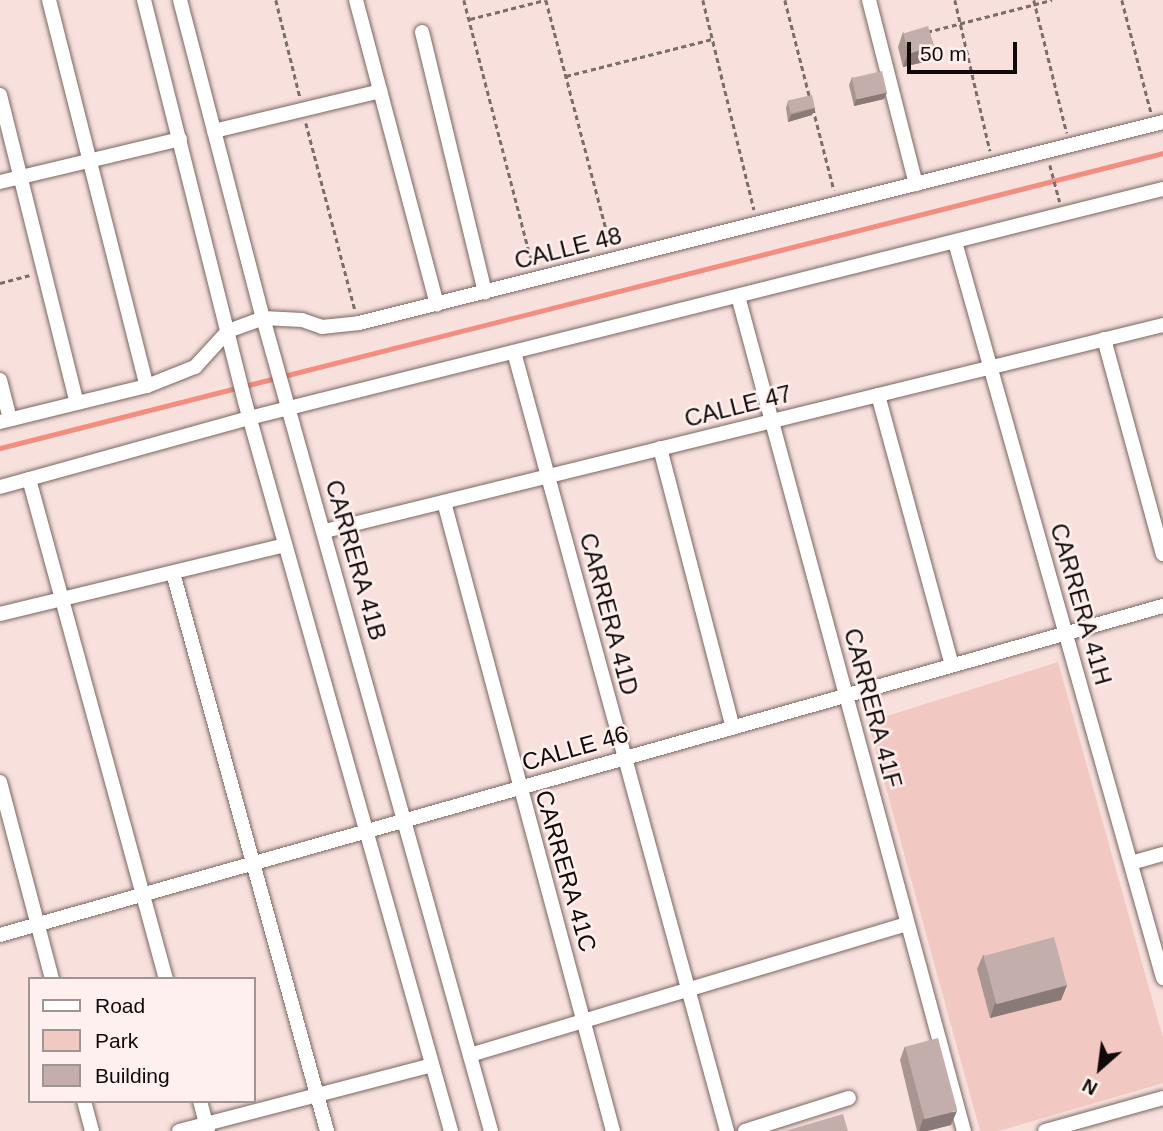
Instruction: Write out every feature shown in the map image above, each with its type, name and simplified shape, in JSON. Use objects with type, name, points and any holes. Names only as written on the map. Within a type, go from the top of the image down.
[{"type":"street","points":[[49,0],[147,386]]},
{"type":"street","points":[[145,0],[249,418],[450,1131]]},
{"type":"street","name":"CARRERA 41B","points":[[180,0],[263,318],[325,531],[491,1131]]},
{"type":"street","points":[[356,0],[437,304]]},
{"type":"street","points":[[869,0],[916,184]]},
{"type":"street","points":[[422,32],[485,292]]},
{"type":"street","points":[[214,131],[380,91]]},
{"type":"street","points":[[0,95],[77,403]]},
{"type":"street","name":"CALLE 48","points":[[5,421],[147,386],[195,367],[228,331],[263,318],[302,320],[322,327],[359,323],[1158,123]]},
{"type":"street","points":[[0,182],[180,139]]},
{"type":"street","points":[[0,487],[249,418],[1163,189]]},
{"type":"street","name":"CARRERA 41H","points":[[955,242],[1163,978]]},
{"type":"street","name":"CARRERA 41F","points":[[738,296],[964,1131]]},
{"type":"street","name":"CALLE 47","points":[[325,531],[1163,325]]},
{"type":"street","points":[[1104,339],[1163,554]]},
{"type":"street","name":"CARRERA 41D","points":[[514,352],[727,1131]]},
{"type":"street","points":[[0,380],[5,421]]},
{"type":"street","points":[[878,395],[952,666]]},
{"type":"street","points":[[660,448],[733,728]]},
{"type":"street","points":[[29,479],[165,977]]},
{"type":"street","name":"CARRERA 41C","points":[[444,502],[613,1131]]},
{"type":"street","points":[[0,614],[285,545]]},
{"type":"street","points":[[173,573],[327,1131]]},
{"type":"street","name":"CALLE 46","points":[[0,935],[1163,606]]},
{"type":"street","points":[[0,782],[51,977]]},
{"type":"street","points":[[1130,863],[1163,854]]},
{"type":"street","points":[[470,1055],[907,924]]},
{"type":"street","points":[[179,1131],[207,1128],[432,1065]]},
{"type":"street","points":[[745,1131],[849,1098]]},
{"type":"street","points":[[1045,1131],[1088,1125],[1163,1098]]},
{"type":"street","points":[[85,1103],[92,1131]]},
{"type":"street","points":[[201,1103],[207,1128]]},
{"type":"path","points":[[276,0],[359,323]]},
{"type":"path","points":[[464,0],[536,279]]},
{"type":"path","points":[[469,19],[545,0],[614,259]]},
{"type":"path","points":[[703,0],[758,223]]},
{"type":"path","points":[[785,0],[838,203]]},
{"type":"path","points":[[955,0],[993,164]]},
{"type":"path","points":[[921,34],[1035,2],[1052,0]]},
{"type":"path","points":[[1122,0],[1158,123]]},
{"type":"path","points":[[1035,2],[1070,145]]},
{"type":"path","points":[[566,76],[713,39]]},
{"type":"path","points":[[1051,165],[1060,202]]},
{"type":"path","points":[[0,282],[44,272]]},
{"type":"green space","points":[[1058,662],[1163,1038],[1163,1083],[999,1131],[980,1131],[868,722]]},
{"type":"building","points":[[928,26],[934,46],[909,54],[903,34]]},
{"type":"building","points":[[882,71],[887,92],[857,99],[852,78]]},
{"type":"building","points":[[812,95],[815,108],[791,113],[788,101]]},
{"type":"building","points":[[1054,937],[1067,985],[996,1004],[983,956]]},
{"type":"building","points":[[938,1038],[957,1110],[925,1119],[905,1047]]},
{"type":"building","points":[[843,1114],[848,1131],[785,1131]]},
{"type":"waterway","points":[[0,448],[1163,153]]}]
